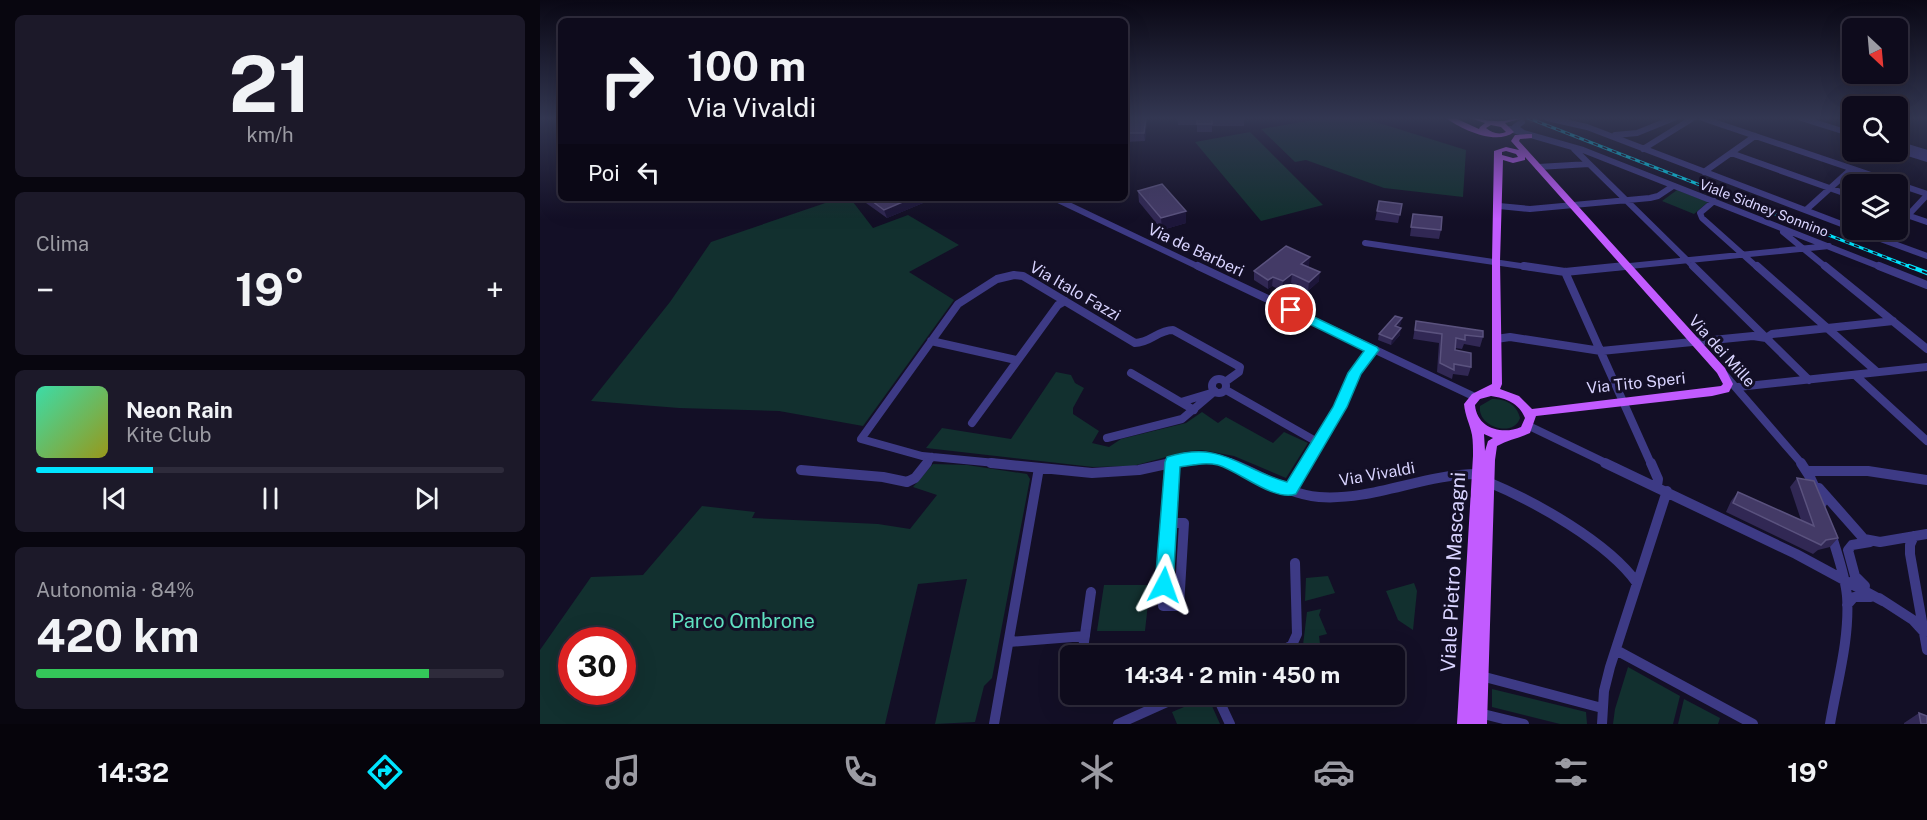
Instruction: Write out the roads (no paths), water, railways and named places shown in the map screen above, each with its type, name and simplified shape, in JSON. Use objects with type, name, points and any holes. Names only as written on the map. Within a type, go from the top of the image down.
[{"type":"main road","points":[[1499,154],[1507,152]]},
{"type":"main road","name":"Via dei Mille","points":[[1517,152],[1537,167],[1721,371]]},
{"type":"main road","points":[[1524,152],[1537,167]]},
{"type":"main road","points":[[1499,154],[1514,160]]},
{"type":"main road","points":[[1479,395],[1507,395],[1521,402],[1529,413],[1529,426],[1522,433],[1505,436],[1484,430],[1474,422],[1469,411],[1469,405],[1479,395],[1495,388],[1497,384],[1496,261],[1499,154]]},
{"type":"main road","points":[[1500,170],[1523,156]]},
{"type":"main road","name":"Via Tito Speri","points":[[1529,413],[1720,390],[1728,384],[1721,371]]},
{"type":"main road","name":"Viale Pietro Mascagni","points":[[1474,422],[1483,478],[1479,719]]},
{"type":"main road","name":"Viale Pietro Mascagni","points":[[1465,724],[1483,478],[1491,447],[1505,436]]},
{"type":"street","points":[[1575,152],[1809,380]]},
{"type":"street","name":"Viale Sidney Sonnino","points":[[1584,152],[1927,285]]},
{"type":"street","points":[[1650,152],[1842,224]]},
{"type":"street","points":[[1801,152],[1927,194],[1908,214]]},
{"type":"street","points":[[1908,152],[1927,154]]},
{"type":"street","points":[[1913,152],[1927,159]]},
{"type":"street","points":[[1704,172],[1731,153],[1842,192]]},
{"type":"street","points":[[1537,167],[1590,165]]},
{"type":"street","points":[[1806,210],[1848,172],[1857,171]]},
{"type":"street","points":[[1499,206],[1527,209],[1626,200],[1658,196],[1673,186]]},
{"type":"street","name":"Via de Barberi","points":[[1061,201],[1235,281],[1457,390],[1479,395]]},
{"type":"street","points":[[1714,201],[1701,215],[1877,372]]},
{"type":"street","points":[[1908,215],[1927,222]]},
{"type":"street","points":[[1776,226],[1927,349]]},
{"type":"street","points":[[1891,240],[1927,256]]},
{"type":"street","points":[[1365,243],[1565,272],[1829,246]]},
{"type":"street","points":[[1565,272],[1658,479],[1657,486]]},
{"type":"street","name":"Via Italo Fazzi","points":[[861,439],[958,304],[1004,276],[1023,276],[1138,343],[1144,342],[1161,330],[1173,330],[1240,367],[1239,372],[1225,386]]},
{"type":"street","points":[[972,423],[1016,360],[1058,305],[1065,301]]},
{"type":"street","points":[[1496,339],[1510,337],[1601,351],[1753,336],[1766,338],[1772,333],[1893,321]]},
{"type":"street","points":[[931,341],[1016,360]]},
{"type":"street","points":[[1290,490],[1340,407],[1354,373],[1372,350]]},
{"type":"street","points":[[1738,387],[1927,367]]},
{"type":"street","name":"Via dei Mille","points":[[1721,371],[1738,387],[1749,404],[1808,471],[1817,486],[1844,578],[1847,605],[1845,633],[1830,724]]},
{"type":"street","points":[[1131,373],[1194,410]]},
{"type":"street","points":[[1855,375],[1927,441]]},
{"type":"street","points":[[1215,392],[1211,386],[1217,381],[1319,442]]},
{"type":"street","points":[[1181,402],[1215,392]]},
{"type":"street","points":[[1107,438],[1182,419],[1215,392]]},
{"type":"street","points":[[1529,426],[1668,491],[1844,578],[1913,620],[1925,632]]},
{"type":"street","name":"Via Vivaldi","points":[[861,439],[932,457],[1110,473],[1139,471],[1205,457],[1222,460],[1274,485],[1318,497],[1362,495],[1457,474],[1483,478]]},
{"type":"street","points":[[801,470],[883,477],[907,482],[915,478],[932,457]]},
{"type":"street","points":[[1168,523],[1184,523],[1179,606],[1162,606],[1168,523],[1173,462]]},
{"type":"street","points":[[994,724],[1039,468]]},
{"type":"street","points":[[1808,471],[1849,469],[1887,472],[1927,480]]},
{"type":"street","points":[[1483,478],[1533,502],[1611,556],[1628,570],[1637,583]]},
{"type":"street","points":[[1817,486],[1857,534],[1870,542]]},
{"type":"street","points":[[1602,724],[1604,691],[1668,491]]},
{"type":"street","points":[[1883,601],[1857,579],[1848,550],[1852,545],[1922,533]]},
{"type":"street","points":[[1922,533],[1910,544],[1910,554],[1927,650]]},
{"type":"street","points":[[1811,561],[1827,562],[1838,556]]},
{"type":"street","points":[[1292,645],[1297,634],[1295,563]]},
{"type":"street","points":[[1084,645],[1091,592]]},
{"type":"street","points":[[1847,605],[1851,599],[1858,596],[1883,601]]},
{"type":"street","points":[[1009,642],[1085,636]]},
{"type":"street","points":[[1616,650],[1753,724]]},
{"type":"street","points":[[1481,676],[1602,708]]},
{"type":"street","points":[[1119,724],[1161,705]]},
{"type":"street","points":[[1221,705],[1230,724]]},
{"type":"street","points":[[1479,719],[1524,724]]},
{"type":"railway","points":[[1615,152],[1913,268]]},
{"type":"railway","points":[[1909,266],[1927,273]]},
{"type":"park label","name":"Parco Ombrone","points":[[743,621]]}]
